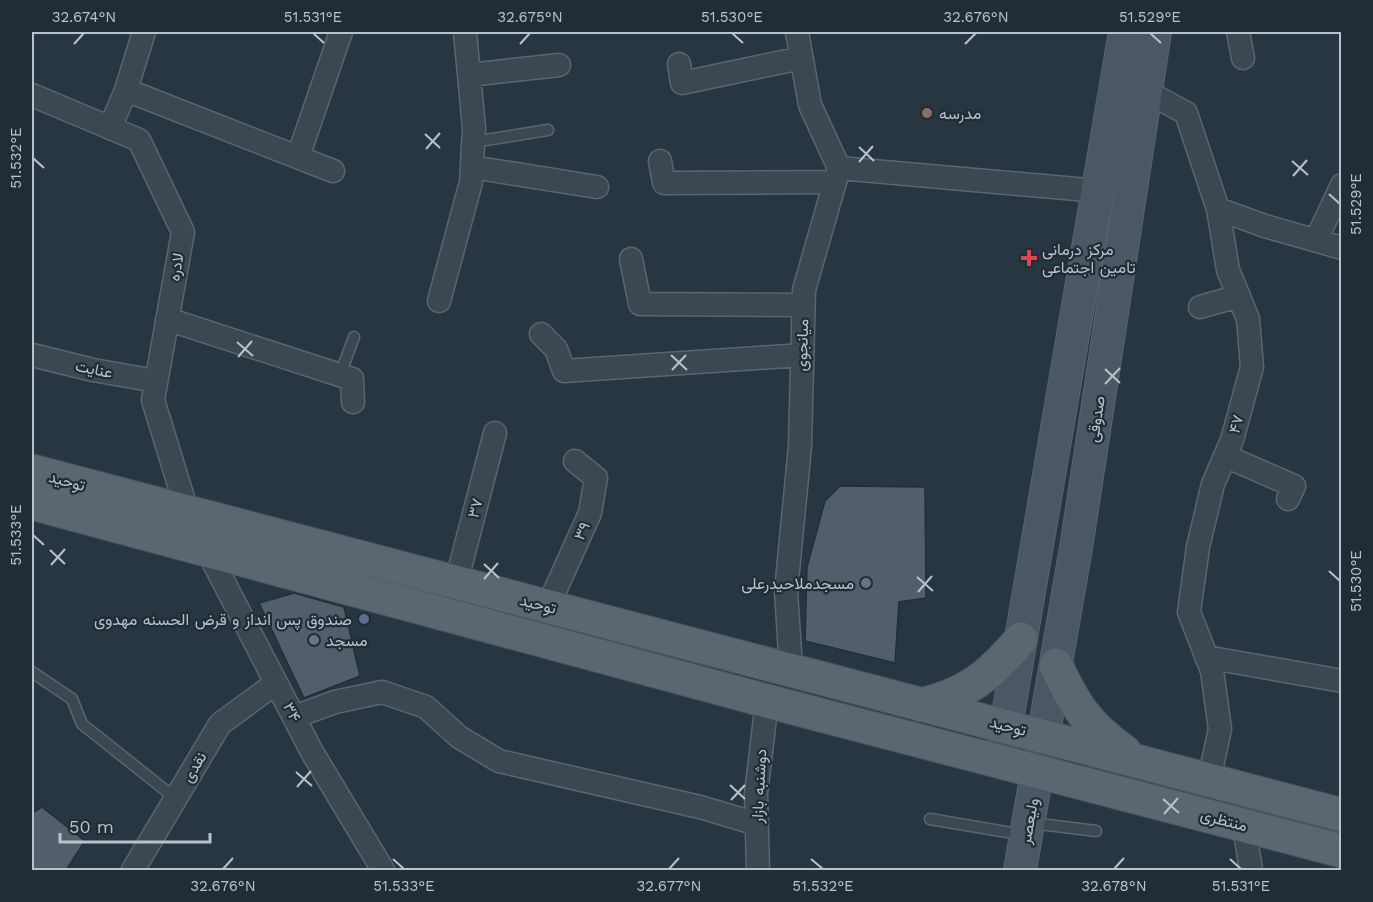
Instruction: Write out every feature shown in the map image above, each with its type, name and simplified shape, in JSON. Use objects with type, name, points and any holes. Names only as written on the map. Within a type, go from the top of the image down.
[{"type":"main road","points":[[1000,761],[1125,32]]},
{"type":"main road","name":"صدوقی","points":[[1044,735],[1083,504],[1155,32]]},
{"type":"main road","name":"توحید","points":[[41,490],[188,514],[1044,735]]},
{"type":"main road","name":"توحید","points":[[41,490],[207,550],[767,701],[1038,771]]},
{"type":"main road","points":[[1046,496],[1083,504]]},
{"type":"main road","points":[[921,705],[948,698],[972,687],[999,665],[1021,639]]},
{"type":"main road","points":[[1056,665],[1074,703],[1094,728],[1136,760]]},
{"type":"main road","points":[[1044,735],[1341,815]]},
{"type":"main road","name":"ولیعصر","points":[[1020,870],[1044,735]]},
{"type":"main road","name":"منتظری","points":[[1038,771],[1341,851]]},
{"type":"street","points":[[110,128],[126,90],[144,32]]},
{"type":"street","points":[[298,157],[341,32]]},
{"type":"street","points":[[439,301],[471,182],[473,142],[465,32]]},
{"type":"street","points":[[797,32],[810,105],[837,175]]},
{"type":"street","points":[[1238,32],[1243,58]]},
{"type":"street","points":[[679,64],[682,83],[801,58]]},
{"type":"street","points":[[469,75],[560,65]]},
{"type":"street","points":[[126,90],[333,171]]},
{"type":"street","name":"۴۷","points":[[1147,92],[1186,113],[1218,209],[1228,270],[1248,319],[1252,367],[1232,440],[1213,484],[1198,548],[1189,612],[1212,671],[1220,729],[1209,780]]},
{"type":"street","name":"لادره","points":[[32,96],[139,141],[183,232],[153,400],[188,514]]},
{"type":"street","points":[[660,161],[664,183],[837,175],[1099,191]]},
{"type":"street","points":[[472,167],[597,187]]},
{"type":"street","name":"میانجوی","points":[[791,669],[786,591],[800,446],[804,290],[837,175]]},
{"type":"street","points":[[1316,240],[1341,185]]},
{"type":"street","points":[[1218,209],[1265,226],[1341,248]]},
{"type":"street","points":[[631,259],[640,304],[803,305]]},
{"type":"street","points":[[1200,307],[1239,296]]},
{"type":"street","points":[[167,319],[352,379],[353,402]]},
{"type":"street","points":[[541,334],[556,349],[564,371],[802,355]]},
{"type":"street","name":"عنایت","points":[[32,355],[93,370],[156,381]]},
{"type":"street","name":"۳۷","points":[[456,583],[495,433]]},
{"type":"street","points":[[1225,456],[1294,486],[1288,499]]},
{"type":"street","name":"۳۹","points":[[548,606],[590,513],[596,478],[575,461]]},
{"type":"street","name":"۳۴","points":[[207,550],[294,717],[383,870]]},
{"type":"street","points":[[1206,657],[1341,681]]},
{"type":"street","name":"نقدی","points":[[133,870],[220,724],[276,683]]},
{"type":"street","points":[[294,717],[335,702],[382,692],[426,707],[459,737],[499,761],[700,807],[756,824]]},
{"type":"street","name":"دوشنبه بازار","points":[[759,870],[756,794],[767,701]]},
{"type":"street","points":[[1244,826],[1251,870]]},
{"type":"lane","points":[[473,142],[548,130]]},
{"type":"lane","points":[[340,375],[354,338]]},
{"type":"lane","points":[[32,672],[72,699],[81,724],[175,798]]},
{"type":"lane","points":[[930,819],[1027,829],[1096,831]]},
{"type":"building","name":"مسجدملاحیدرعلی","points":[[840,486],[925,487],[926,598],[899,602],[895,663],[805,641],[807,567],[825,501]]},
{"type":"building","name":"مسجد","points":[[294,593],[344,607],[360,676],[304,698],[259,603]]},
{"type":"building","points":[[42,807],[85,841],[66,870],[32,870],[32,813]]},
{"type":"place","name":"مدرسه","points":[[927,113]]},
{"type":"place","name":"مرکز درمانی تامین اجتماعی","points":[[1029,258]]},
{"type":"place","name":"مسجدملاحیدرعلی","points":[[866,583]]},
{"type":"place","name":"صندوق پس انداز و قرض الحسنه مهدوی","points":[[364,619]]},
{"type":"place","name":"مسجد","points":[[314,640]]}]
